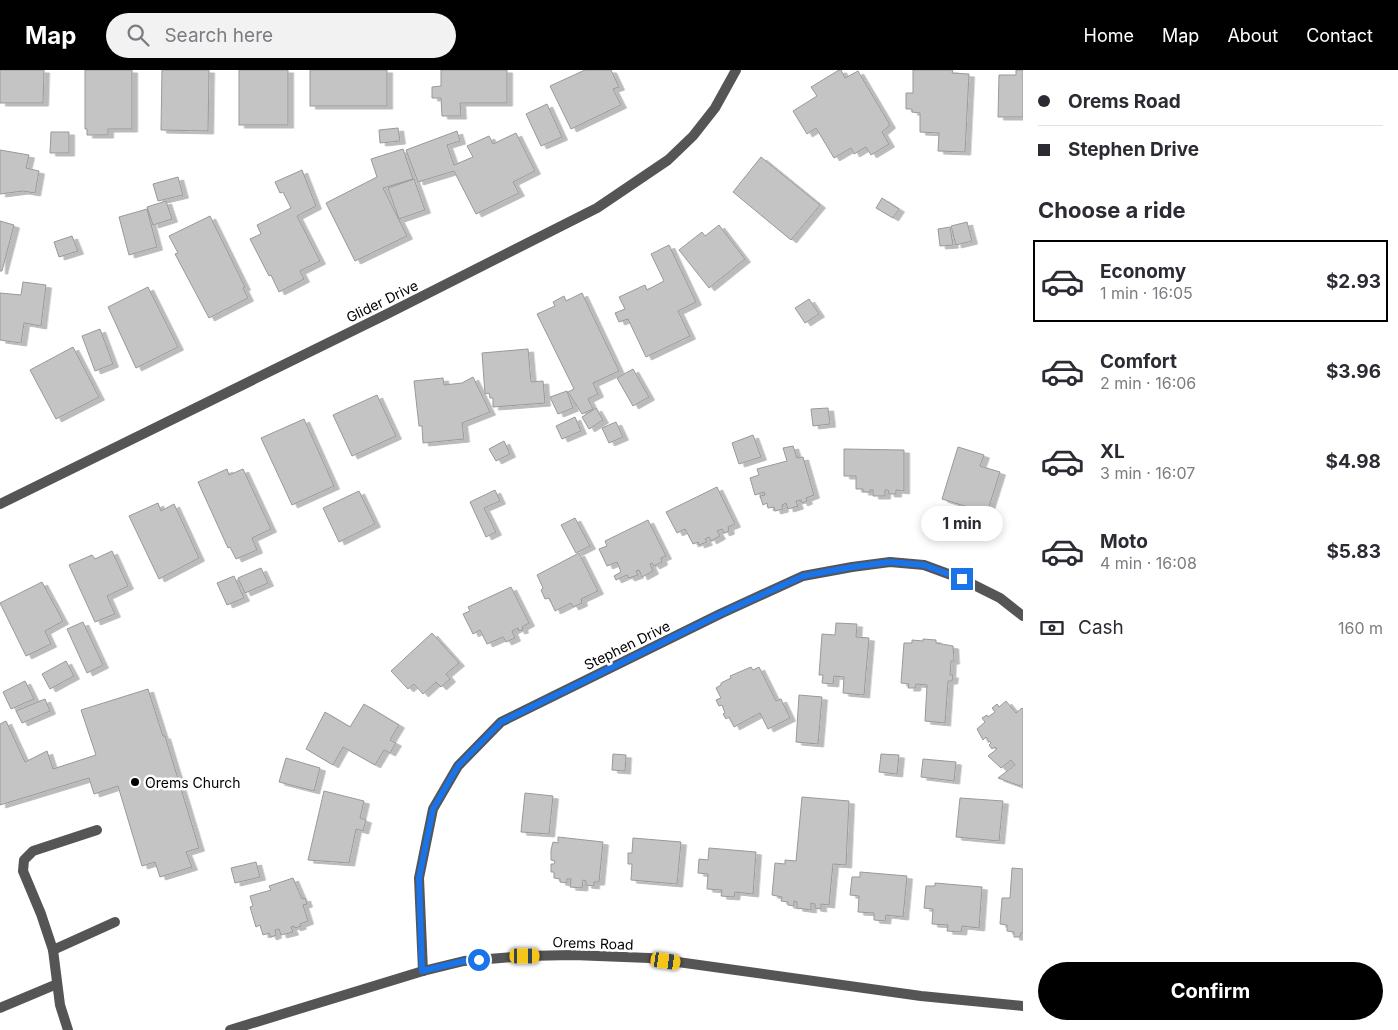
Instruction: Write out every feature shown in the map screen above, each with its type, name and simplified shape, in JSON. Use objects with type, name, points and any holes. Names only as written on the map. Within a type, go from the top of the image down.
[{"type":"street","name":"Glider Drive","points":[[0,504],[387,314],[597,208],[668,160],[693,136],[715,108],[736,70]]},
{"type":"street","name":"Stephen Drive","points":[[422,971],[419,878],[433,809],[458,766],[501,722],[720,614],[803,576],[890,562],[924,565],[970,583],[1000,598],[1023,616]]},
{"type":"street","points":[[68,1030],[60,1005],[53,950],[41,914],[23,872],[24,860],[33,851],[97,830]]},
{"type":"street","points":[[53,950],[115,922]]},
{"type":"street","name":"Orems Road","points":[[230,1030],[422,971],[464,961],[525,956],[573,955],[648,958],[921,996],[1023,1006]]},
{"type":"street","points":[[0,1008],[57,984]]},
{"type":"building","points":[[0,70],[44,70],[43,103],[0,103]]},
{"type":"building","points":[[85,70],[132,70],[132,129],[108,129],[108,135],[87,135],[87,129],[85,129]]},
{"type":"building","points":[[162,70],[209,70],[208,131],[161,130]]},
{"type":"building","points":[[239,70],[288,70],[288,125],[239,125]]},
{"type":"building","points":[[310,70],[387,70],[387,106],[310,106]]},
{"type":"building","points":[[441,70],[507,70],[507,103],[460,103],[461,116],[442,116],[441,98],[432,98],[432,87],[441,86]]},
{"type":"building","points":[[585,70],[611,70],[619,87],[613,89],[621,105],[571,129],[550,86]]},
{"type":"building","points":[[841,70],[845,78],[858,71],[890,125],[882,132],[889,144],[871,155],[866,147],[854,154],[851,148],[834,158],[816,128],[807,134],[793,111],[817,96],[811,87]]},
{"type":"building","points":[[913,70],[953,70],[952,73],[969,74],[965,152],[938,151],[939,133],[920,132],[920,113],[912,112],[912,109],[906,109],[906,93],[913,93]]},
{"type":"building","points":[[1016,70],[1023,70],[1023,117],[998,117],[999,75],[1016,75]]},
{"type":"building","points":[[547,104],[562,137],[541,146],[526,114]]},
{"type":"building","points":[[398,128],[400,141],[380,143],[379,130]]},
{"type":"building","points":[[457,131],[460,141],[447,145],[454,165],[473,157],[467,146],[489,136],[493,144],[516,133],[535,171],[513,182],[519,193],[476,214],[454,171],[418,182],[406,150]]},
{"type":"building","points":[[51,132],[69,132],[69,153],[50,153]]},
{"type":"building","points":[[403,149],[413,179],[383,188],[407,236],[355,261],[326,203],[377,177],[371,159]]},
{"type":"building","points":[[0,150],[29,155],[26,168],[39,171],[35,193],[23,191],[0,194]]},
{"type":"building","points":[[761,157],[820,205],[791,240],[733,192]]},
{"type":"building","points":[[302,170],[316,206],[297,216],[320,261],[300,271],[304,279],[279,292],[250,239],[261,234],[257,225],[291,208],[283,192],[280,193],[275,182]]},
{"type":"building","points":[[178,177],[183,195],[158,201],[153,184]]},
{"type":"building","points":[[414,179],[425,210],[399,219],[388,188]]},
{"type":"building","points":[[882,198],[899,209],[893,218],[876,208]]},
{"type":"building","points":[[166,201],[172,219],[153,225],[147,207]]},
{"type":"building","points":[[147,209],[157,247],[129,255],[119,217]]},
{"type":"building","points":[[210,216],[245,287],[243,288],[248,298],[209,318],[175,254],[178,253],[169,236]]},
{"type":"building","points":[[0,221],[14,225],[2,271],[0,271]]},
{"type":"building","points":[[967,222],[972,241],[956,245],[951,226]]},
{"type":"building","points":[[719,225],[745,259],[709,288],[679,250],[702,232],[705,236]]},
{"type":"building","points":[[950,227],[953,245],[940,246],[938,229]]},
{"type":"building","points":[[72,236],[78,251],[59,257],[54,242]]},
{"type":"building","points":[[669,245],[696,302],[678,311],[690,336],[646,357],[628,319],[619,322],[615,313],[625,309],[619,297],[645,285],[647,290],[664,281],[651,254]]},
{"type":"building","points":[[23,282],[46,285],[41,326],[24,323],[21,343],[0,340],[0,293],[21,295]]},
{"type":"building","points":[[148,287],[178,347],[136,368],[108,307]]},
{"type":"building","points":[[582,293],[619,371],[593,383],[598,394],[588,399],[593,409],[582,414],[568,392],[574,389],[537,314],[555,306],[553,302],[564,296],[566,301]]},
{"type":"building","points":[[809,299],[819,314],[805,323],[795,308]]},
{"type":"building","points":[[100,329],[113,364],[95,371],[82,336]]},
{"type":"building","points":[[73,347],[99,397],[56,419],[30,370]]},
{"type":"building","points":[[528,349],[531,382],[543,381],[545,403],[493,407],[493,398],[490,398],[489,393],[485,394],[482,353]]},
{"type":"building","points":[[633,369],[649,397],[633,406],[617,378]]},
{"type":"building","points":[[473,377],[490,412],[462,423],[464,439],[423,443],[422,426],[419,426],[414,381],[443,378],[444,385],[462,383]]},
{"type":"building","points":[[567,391],[573,408],[558,414],[550,397]]},
{"type":"building","points":[[377,395],[396,436],[352,456],[333,415]]},
{"type":"building","points":[[596,408],[603,420],[589,429],[582,417]]},
{"type":"building","points":[[828,408],[830,424],[813,426],[811,409]]},
{"type":"building","points":[[575,417],[581,431],[562,439],[556,426]]},
{"type":"building","points":[[304,419],[334,486],[292,505],[261,438]]},
{"type":"building","points":[[616,422],[623,437],[609,443],[602,428]]},
{"type":"building","points":[[753,435],[761,457],[739,464],[732,443]]},
{"type":"building","points":[[504,441],[510,454],[496,461],[489,449]]},
{"type":"building","points":[[793,446],[797,458],[803,457],[814,495],[806,498],[807,501],[802,503],[801,500],[796,501],[798,506],[788,509],[786,503],[782,505],[783,509],[775,511],[774,507],[768,508],[767,503],[763,505],[760,496],[765,495],[764,492],[755,495],[750,478],[759,475],[757,469],[787,461],[783,448]]},
{"type":"building","points":[[958,447],[984,455],[980,466],[1000,472],[987,513],[942,499]]},
{"type":"building","points":[[844,449],[904,450],[904,491],[896,490],[896,494],[889,494],[888,490],[885,490],[885,496],[873,496],[873,490],[870,490],[871,492],[863,492],[863,489],[856,489],[856,476],[844,476]]},
{"type":"building","points":[[227,469],[229,475],[243,469],[271,529],[252,538],[257,550],[236,559],[230,547],[228,548],[198,482]]},
{"type":"building","points":[[717,487],[735,524],[728,527],[729,531],[724,533],[722,529],[717,531],[720,536],[711,541],[709,537],[705,539],[707,542],[699,545],[698,542],[693,544],[685,529],[677,533],[666,512]]},
{"type":"building","points":[[495,490],[500,501],[484,508],[496,532],[486,537],[470,502]]},
{"type":"building","points":[[359,491],[375,524],[339,542],[323,508]]},
{"type":"building","points":[[158,503],[161,511],[174,504],[199,558],[159,579],[129,516]]},
{"type":"building","points":[[575,518],[590,546],[576,553],[561,525]]},
{"type":"building","points":[[648,520],[666,556],[661,558],[662,562],[654,566],[652,563],[650,564],[653,571],[642,577],[639,570],[636,571],[638,575],[629,578],[627,575],[616,580],[614,576],[621,572],[617,562],[607,566],[599,549],[607,546],[605,541]]},
{"type":"building","points":[[112,551],[128,586],[107,596],[115,614],[95,622],[69,565],[92,555],[95,559]]},
{"type":"building","points":[[579,553],[598,591],[581,599],[582,603],[573,607],[571,603],[555,611],[549,598],[545,599],[541,590],[543,588],[537,575]]},
{"type":"building","points":[[261,568],[268,583],[245,593],[238,578]]},
{"type":"building","points":[[234,576],[244,598],[227,605],[217,583]]},
{"type":"building","points":[[42,582],[63,621],[45,631],[51,644],[26,656],[0,603]]},
{"type":"building","points":[[511,587],[529,623],[522,627],[523,630],[519,631],[518,628],[512,631],[515,638],[506,642],[503,637],[487,644],[480,630],[473,634],[463,614],[470,611],[468,607]]},
{"type":"building","points":[[83,622],[103,665],[87,673],[67,629]]},
{"type":"building","points":[[836,623],[857,624],[856,637],[869,638],[864,695],[843,693],[844,677],[834,676],[833,684],[822,683],[823,675],[819,675],[822,634],[835,635]]},
{"type":"building","points":[[432,633],[459,663],[446,674],[450,679],[441,687],[436,682],[423,694],[414,684],[408,689],[391,671]]},
{"type":"building","points":[[923,639],[936,640],[936,643],[953,646],[954,661],[951,661],[950,675],[953,675],[952,681],[948,681],[945,723],[925,721],[927,685],[916,684],[915,688],[908,688],[909,684],[901,683],[904,643],[912,643],[912,640],[923,641]]},
{"type":"building","points":[[66,661],[74,676],[50,689],[42,674]]},
{"type":"building","points":[[751,667],[753,670],[759,667],[776,701],[781,699],[790,718],[768,729],[760,713],[734,727],[729,717],[726,719],[723,714],[725,713],[722,705],[719,706],[716,700],[721,698],[716,688],[721,683],[731,678],[730,676]]},
{"type":"building","points":[[25,681],[34,699],[11,709],[3,692]]},
{"type":"building","name":"Orems Church","points":[[148,689],[163,736],[165,736],[199,848],[186,852],[192,867],[160,877],[155,862],[142,866],[118,786],[94,794],[89,778],[0,805],[0,724],[6,721],[25,762],[47,751],[53,769],[96,755],[81,710]]},
{"type":"building","points":[[799,695],[822,697],[818,744],[796,742]]},
{"type":"building","points":[[45,699],[50,711],[22,723],[16,711]]},
{"type":"building","points":[[1006,701],[1016,713],[1023,709],[1023,784],[1020,786],[998,778],[1015,765],[1011,760],[1001,768],[988,756],[997,749],[995,747],[992,749],[989,745],[991,743],[986,737],[983,740],[977,729],[985,722],[982,718],[987,715],[988,717],[995,712],[992,708],[997,704],[999,707]]},
{"type":"building","points":[[364,704],[399,725],[390,740],[396,743],[390,753],[384,750],[375,765],[343,747],[333,765],[306,749],[325,712],[350,727]]},
{"type":"building","points":[[613,754],[626,755],[625,771],[612,770]]},
{"type":"building","points":[[881,754],[899,755],[897,774],[879,772]]},
{"type":"building","points":[[286,758],[320,768],[314,791],[279,782]]},
{"type":"building","points":[[923,759],[956,762],[954,781],[921,777]]},
{"type":"building","points":[[324,791],[364,801],[360,818],[366,820],[363,831],[356,829],[349,863],[308,860]]},
{"type":"building","points":[[525,793],[553,796],[549,834],[521,832]]},
{"type":"building","points":[[802,797],[849,801],[846,865],[833,864],[829,905],[821,904],[821,909],[815,908],[815,904],[811,903],[811,910],[797,908],[797,902],[794,901],[794,906],[788,905],[788,902],[781,901],[782,897],[772,895],[775,863],[785,864],[785,860],[796,861]]},
{"type":"building","points":[[960,798],[1003,801],[999,841],[956,837]]},
{"type":"building","points":[[558,837],[603,842],[599,882],[594,882],[594,886],[586,885],[586,881],[583,880],[582,888],[570,887],[571,879],[567,879],[567,883],[560,882],[560,879],[554,878],[554,872],[551,872],[551,864],[554,864],[555,861],[551,860],[551,850],[553,842],[558,843]]},
{"type":"building","points":[[633,838],[681,842],[677,884],[631,880],[632,864],[628,864],[628,853],[632,853]]},
{"type":"building","points":[[709,848],[756,852],[753,894],[735,892],[734,897],[721,896],[722,890],[707,889],[708,874],[698,873],[699,859],[708,860]]},
{"type":"building","points":[[256,862],[260,877],[235,883],[231,868]]},
{"type":"building","points":[[1012,868],[1023,869],[1023,933],[1021,933],[1020,937],[1014,937],[1014,932],[1007,931],[1007,925],[1000,924],[1002,898],[1010,898]]},
{"type":"building","points":[[860,872],[907,876],[903,917],[886,915],[885,921],[874,920],[874,913],[858,912],[859,896],[850,895],[852,877],[860,877]]},
{"type":"building","points":[[293,878],[302,899],[305,898],[307,904],[303,905],[308,921],[300,924],[301,926],[291,927],[293,932],[281,935],[279,929],[275,930],[276,935],[271,937],[269,933],[263,935],[260,925],[256,927],[250,907],[253,906],[250,896],[271,890],[269,886]]},
{"type":"building","points":[[935,883],[982,887],[979,928],[962,926],[961,932],[947,931],[948,925],[932,924],[933,909],[924,908],[926,886],[935,886]]},
{"type":"place","name":"Orems Church","points":[[135,782]]},
{"type":"route","points":[[479,960],[464,961],[422,971],[419,878],[433,809],[458,766],[501,722],[720,614],[803,576],[890,562],[924,565],[962,579]]}]
